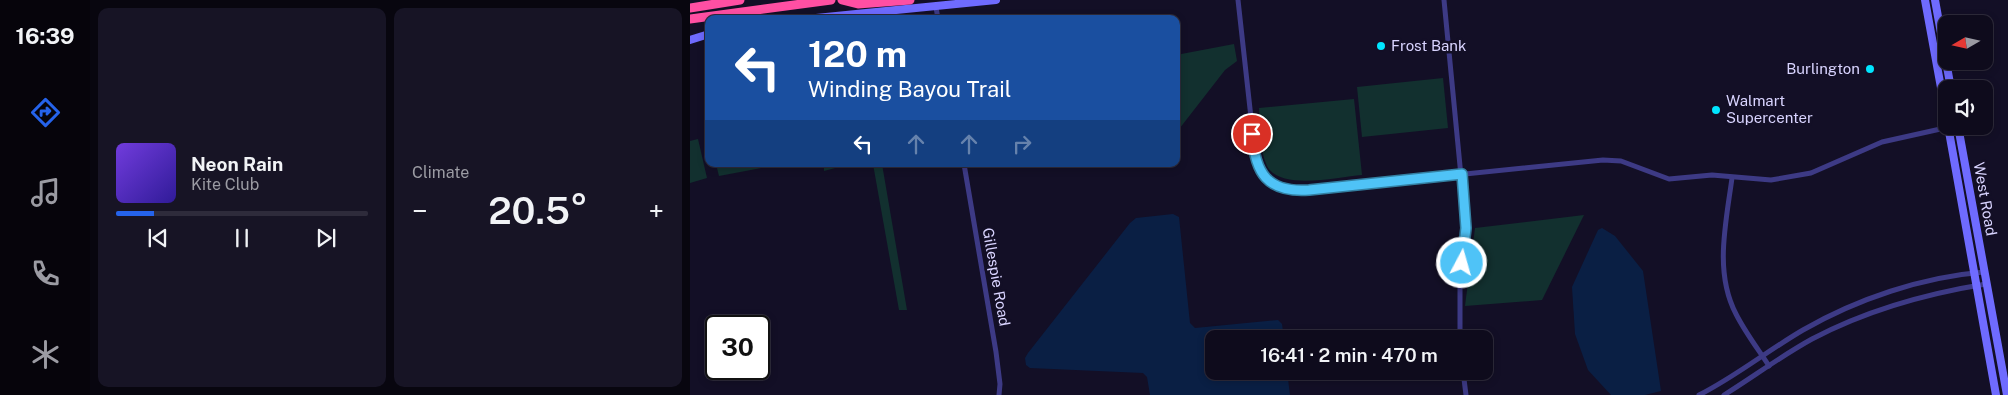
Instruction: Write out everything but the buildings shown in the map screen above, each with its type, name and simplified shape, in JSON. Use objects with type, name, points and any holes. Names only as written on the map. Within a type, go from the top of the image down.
[{"type":"highway","points":[[690,8],[740,0]]},
{"type":"highway","points":[[720,15],[832,0]]},
{"type":"highway","points":[[842,0],[858,4],[910,0]]},
{"type":"highway","points":[[690,19],[705,17]]},
{"type":"main road","points":[[849,15],[996,0]]},
{"type":"main road","points":[[1925,0],[1939,80]]},
{"type":"main road","points":[[1935,0],[1938,16]]},
{"type":"main road","points":[[690,40],[705,35]]},
{"type":"main road","name":"West Road","points":[[1951,135],[1996,395]]},
{"type":"main road","name":"West Road","points":[[1960,135],[2007,395]]},
{"type":"main road","points":[[1992,371],[2003,369]]},
{"type":"street","points":[[1238,0],[1256,164],[1267,180],[1285,190],[1295,191],[1611,160],[1630,164],[1661,178],[1678,179],[1712,175],[1755,180],[1798,176],[1827,167],[1882,142],[1938,130]]},
{"type":"street","points":[[1444,0],[1466,228],[1460,280],[1460,330]]},
{"type":"street","points":[[936,7],[937,15]]},
{"type":"street","name":"Gillespie Road","points":[[965,167],[996,352],[1000,384],[999,395]]},
{"type":"street","points":[[1732,178],[1723,249],[1725,281],[1736,315],[1769,366]]},
{"type":"street","points":[[1699,395],[1803,331],[1846,309],[1890,292],[1926,282],[1984,272]]},
{"type":"street","points":[[1724,395],[1809,341],[1850,320],[1912,298],[1986,284]]},
{"type":"street","points":[[1803,331],[1809,341]]},
{"type":"street","points":[[1464,380],[1466,395]]},
{"type":"green space","points":[[1234,44],[1237,61],[1225,70],[1180,128],[1180,54]]},
{"type":"green space","points":[[1443,78],[1448,128],[1362,137],[1357,87]]},
{"type":"green space","points":[[1354,99],[1362,175],[1325,180],[1296,180],[1274,174],[1267,166],[1261,145],[1259,108]]},
{"type":"green space","points":[[698,139],[707,178],[690,183],[690,141]]},
{"type":"green space","points":[[717,167],[766,167],[719,176]]},
{"type":"green space","points":[[824,167],[839,167],[824,171]]},
{"type":"green space","points":[[874,167],[883,167],[907,310],[899,310]]},
{"type":"green space","points":[[1584,215],[1542,300],[1465,306],[1475,228]]},
{"type":"water","points":[[1173,214],[1179,217],[1190,323],[1195,328],[1278,320],[1282,324],[1283,330],[1205,330],[1205,380],[1288,380],[1290,395],[1150,395],[1147,377],[1143,373],[1030,368],[1026,365],[1025,358],[1028,353],[1130,223],[1136,218]]},
{"type":"water","points":[[1602,228],[1615,236],[1643,271],[1661,391],[1645,395],[1611,395],[1588,370],[1575,334],[1572,287],[1598,230]]},
{"type":"place","name":"Frost Bank","points":[[1381,46]]},
{"type":"place","name":"Burlington","points":[[1870,69]]},
{"type":"place","name":"Walmart Supercenter","points":[[1716,110]]},
{"type":"route","points":[[1252,134],[1256,164],[1261,173],[1267,180],[1285,190],[1309,190],[1462,174],[1466,228],[1462,263]]}]
